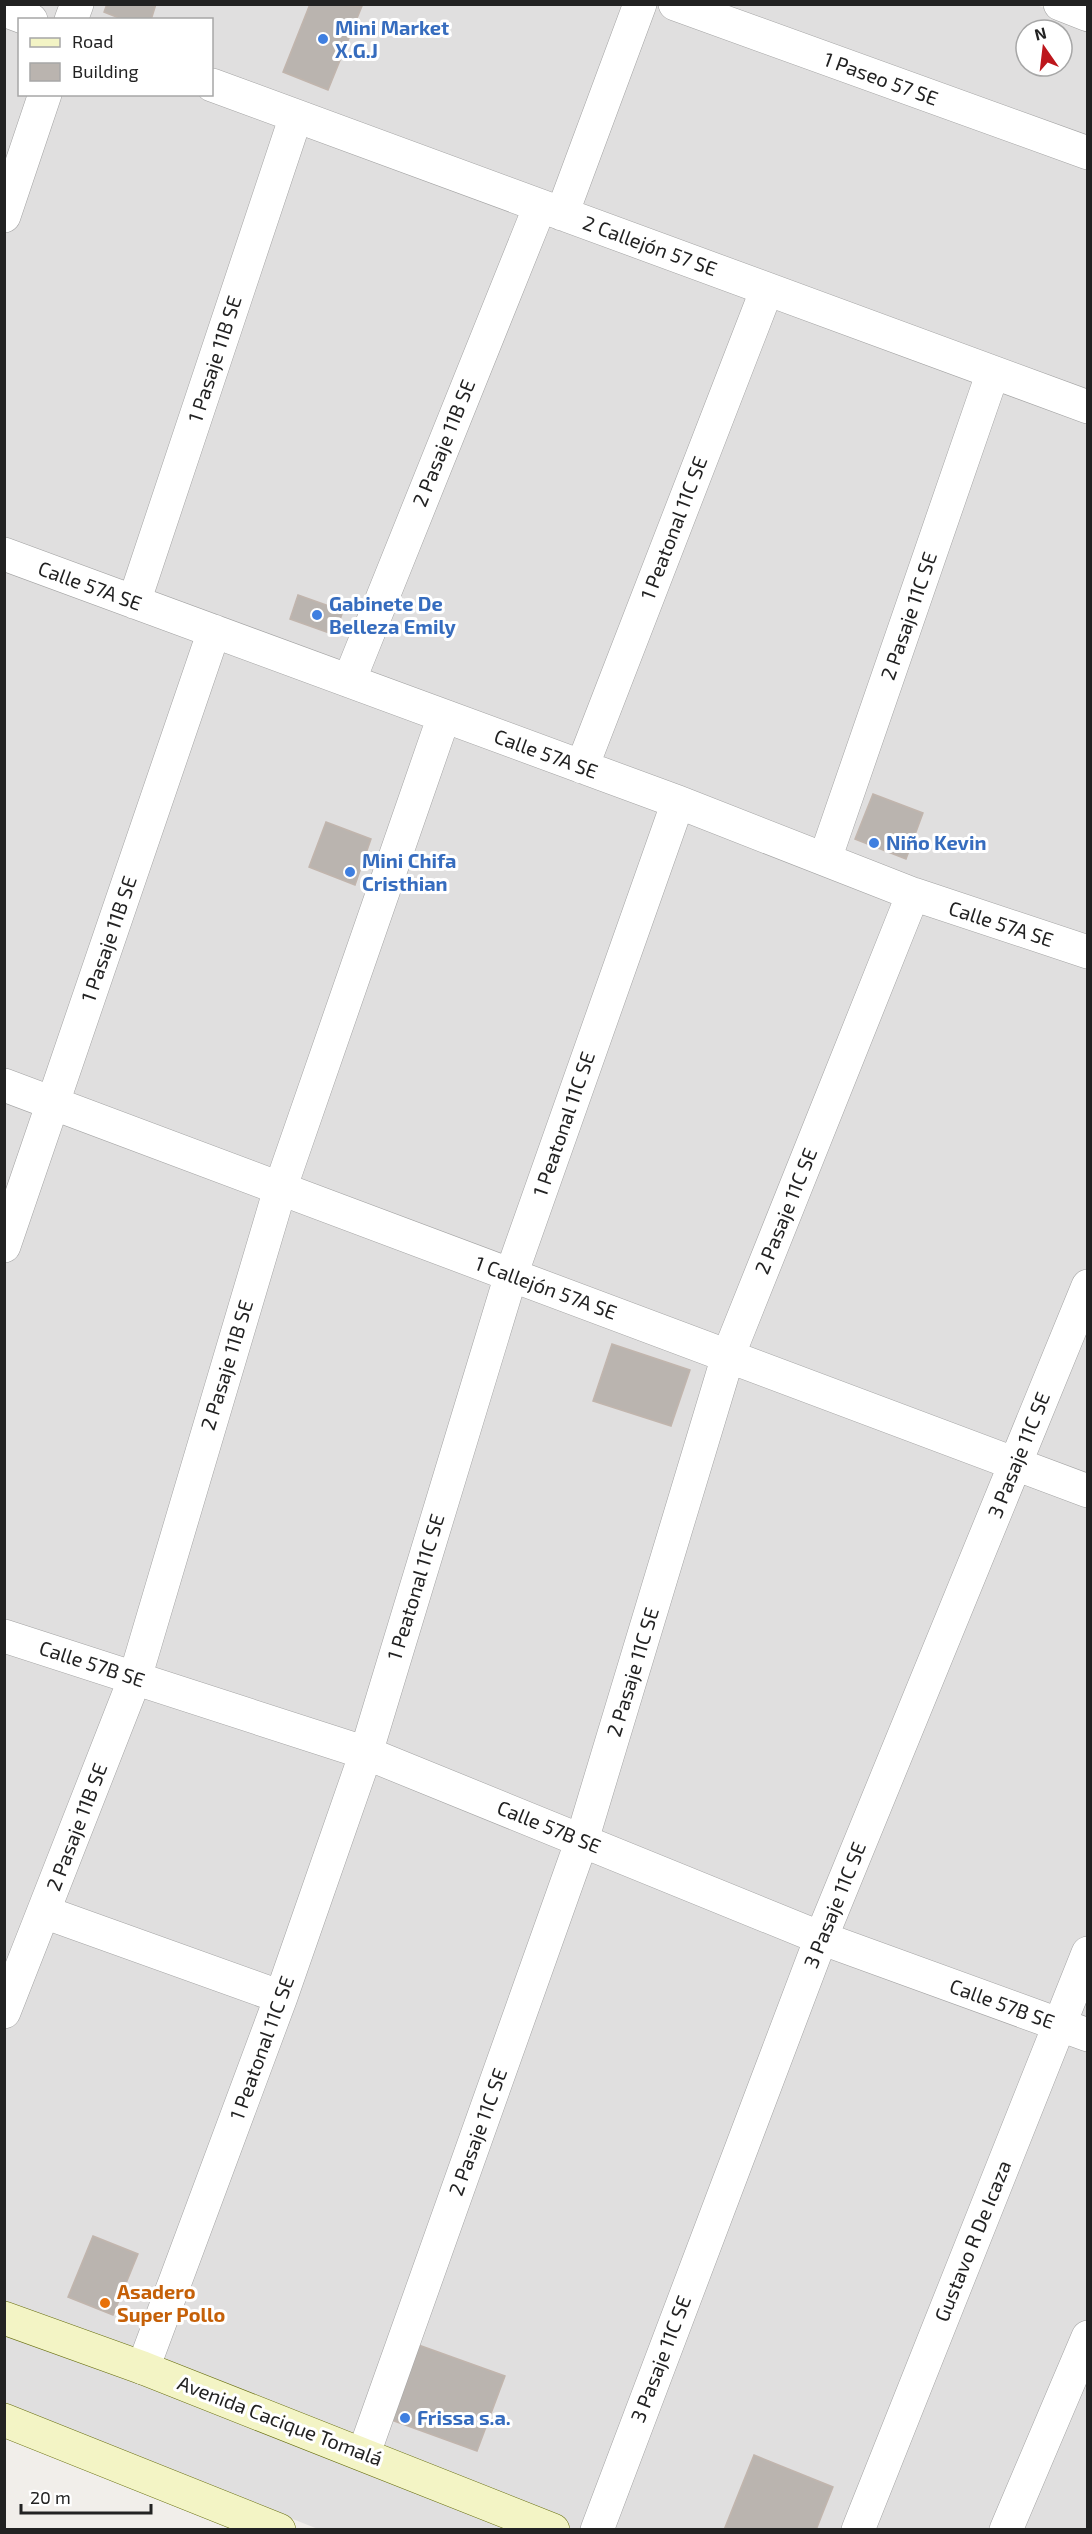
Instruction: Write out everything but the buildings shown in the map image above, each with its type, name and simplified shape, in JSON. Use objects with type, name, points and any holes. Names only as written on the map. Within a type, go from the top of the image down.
[{"type":"main road","name":"Avenida Cacique Tomalá","points":[[4,2318],[364,2453],[553,2529]]},
{"type":"main road","points":[[4,2420],[279,2529]]},
{"type":"street","name":"2 Pasaje 11B SE","points":[[349,681],[640,4]]},
{"type":"street","name":"1 Paseo 57 SE","points":[[675,4],[1088,153]]},
{"type":"street","points":[[4,10],[26,18]]},
{"type":"street","name":"2 Callejón 57 SE","points":[[213,85],[1088,407]]},
{"type":"street","points":[[4,216],[44,96]]},
{"type":"street","name":"1 Pasaje 11B SE","points":[[134,602],[296,116]]},
{"type":"street","name":"1 Peatonal 11C SE","points":[[582,767],[767,289]]},
{"type":"street","name":"2 Pasaje 11C SE","points":[[825,860],[993,372]]},
{"type":"street","name":"Calle 57A SE","points":[[4,554],[678,802],[913,894],[1086,948]]},
{"type":"street","name":"1 Pasaje 11B SE","points":[[4,1246],[214,632]]},
{"type":"street","name":"2 Pasaje 11B SE","points":[[4,2012],[135,1678],[280,1189],[444,716]]},
{"type":"street","name":"1 Peatonal 11C SE","points":[[142,2368],[281,1997],[366,1753],[511,1275],[678,802]]},
{"type":"street","name":"2 Pasaje 11C SE","points":[[364,2453],[582,1840],[728,1356],[913,894]]},
{"type":"street","name":"1 Callejón 57A SE","points":[[4,1085],[1088,1491]]},
{"type":"street","name":"3 Pasaje 11C SE","points":[[597,2529],[821,1938],[1088,1286]]},
{"type":"street","name":"Calle 57B SE","points":[[4,1636],[366,1753],[821,1938],[1073,2030]]},
{"type":"street","points":[[44,1912],[281,1997]]},
{"type":"street","name":"Gustavo R De Icaza","points":[[858,2529],[1073,2030],[1088,1953]]},
{"type":"street","points":[[1006,2529],[1088,2337]]},
{"type":"shaded area","points":[[1034,4],[1069,18],[1014,18],[1014,78],[1074,78],[1074,20],[1087,25],[1087,2529],[318,2529],[5,2405],[4,5]]},
{"type":"place","name":"Mini Market X.G.J","points":[[323,39]]},
{"type":"place","name":"Gabinete De Belleza Emily","points":[[317,615]]},
{"type":"place","name":"Niño Kevin","points":[[874,843]]},
{"type":"place","name":"Mini Chifa Cristhian","points":[[350,872]]},
{"type":"place","name":"Asadero Super Pollo","points":[[105,2303]]},
{"type":"place","name":"Frissa s.a.","points":[[405,2418]]}]
